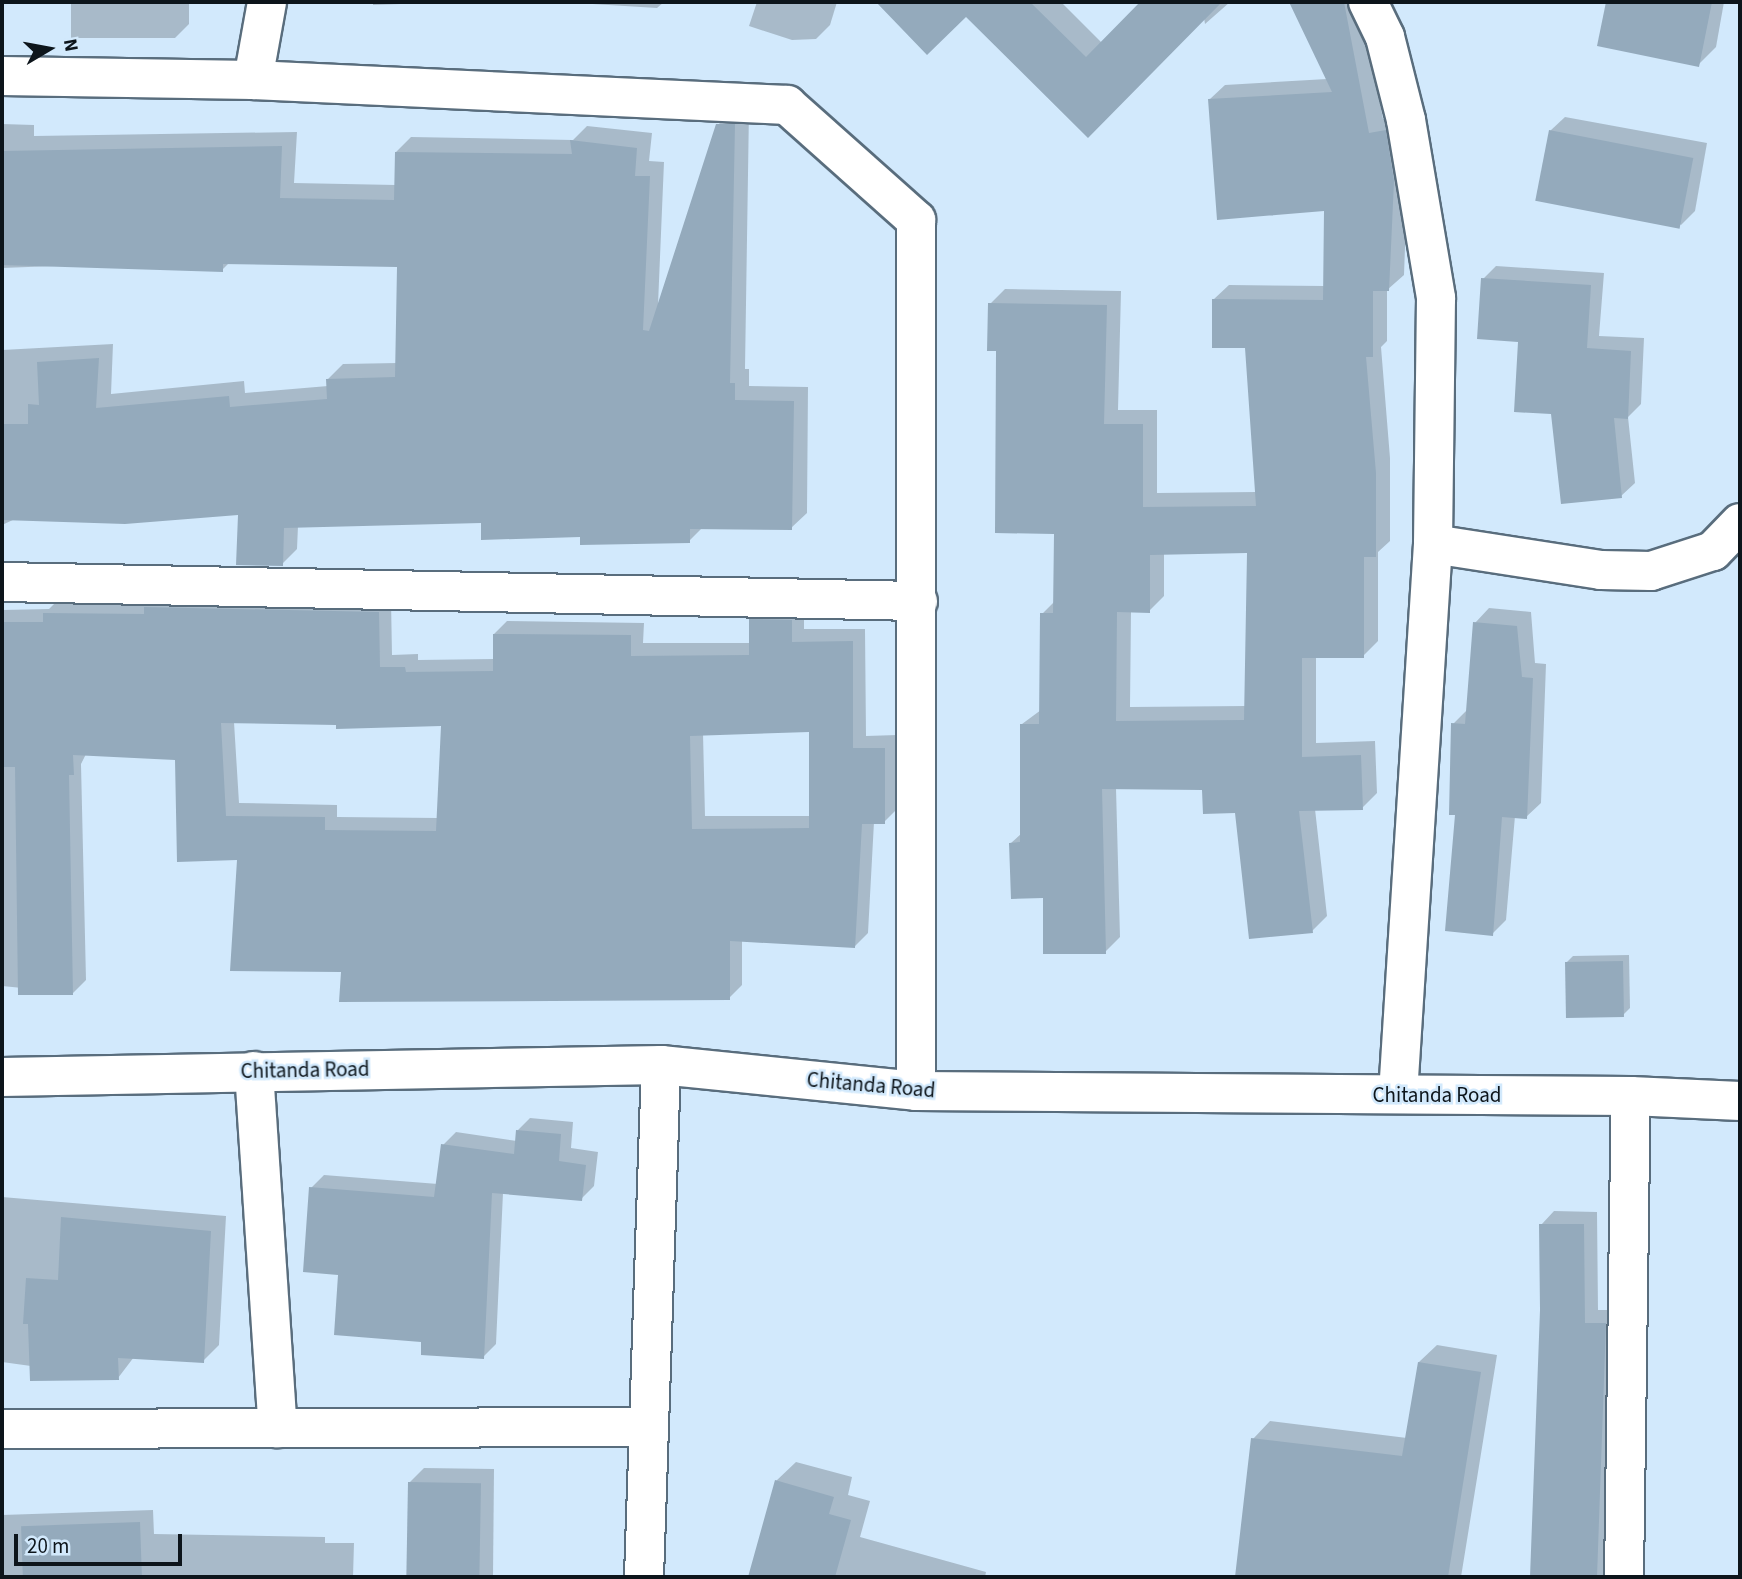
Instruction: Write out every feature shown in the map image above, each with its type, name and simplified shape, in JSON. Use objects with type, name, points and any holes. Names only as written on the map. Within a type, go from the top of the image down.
[{"type":"street","points":[[253,80],[267,2]]},
{"type":"street","points":[[1368,2],[1385,37],[1406,120],[1436,298],[1433,544],[1398,1094]]},
{"type":"street","points":[[2,76],[253,80],[787,105],[916,220],[916,1091]]},
{"type":"street","points":[[1433,544],[1601,570],[1651,571],[1713,551],[1740,523]]},
{"type":"street","points":[[2,582],[918,601]]},
{"type":"street","points":[[644,1577],[661,1065]]},
{"type":"street","name":"Chitanda Road","points":[[2,1077],[661,1065],[916,1091],[1631,1096],[1740,1101]]},
{"type":"street","points":[[254,1071],[278,1428]]},
{"type":"street","points":[[1624,1577],[1631,1096]]},
{"type":"street","points":[[2,1429],[647,1427]]},
{"type":"building","points":[[876,2],[1030,2],[1086,57],[1140,2],[1222,2],[1088,138],[966,17],[927,55]]},
{"type":"building","points":[[1289,2],[1344,2],[1369,133],[1386,130],[1394,181],[1389,291],[1373,291],[1373,357],[1366,357],[1376,473],[1376,557],[1364,557],[1364,658],[1302,658],[1302,757],[1361,755],[1363,810],[1299,811],[1313,933],[1249,939],[1235,813],[1203,814],[1202,790],[1102,789],[1106,954],[1043,954],[1043,898],[1011,899],[1009,843],[1020,842],[1020,724],[1039,724],[1040,613],[1053,613],[1054,534],[995,533],[996,351],[987,351],[988,303],[1107,305],[1104,424],[1143,424],[1143,507],[1256,506],[1245,348],[1212,348],[1212,299],[1323,300],[1324,211],[1217,220],[1208,99],[1332,92]],"holes":[[[1247,553],[1244,720],[1116,721],[1117,612],[1150,613],[1150,555]]]},
{"type":"building","points":[[1606,2],[1712,2],[1699,67],[1597,46]]},
{"type":"building","points":[[716,124],[735,124],[730,383],[735,383],[735,400],[794,401],[792,530],[690,529],[690,543],[580,545],[580,537],[481,540],[481,523],[284,528],[283,566],[236,565],[238,515],[125,524],[2,520],[2,424],[28,424],[28,404],[39,405],[37,362],[99,358],[96,408],[229,396],[230,407],[327,399],[326,379],[395,377],[397,267],[223,264],[223,272],[2,265],[2,151],[282,146],[280,198],[394,200],[395,152],[572,154],[570,140],[637,148],[635,176],[650,176],[643,330],[649,331]]},
{"type":"building","points":[[1549,130],[1693,158],[1680,229],[1535,201]]},
{"type":"building","points":[[1481,278],[1591,285],[1587,348],[1631,351],[1628,419],[1614,418],[1622,498],[1561,504],[1551,414],[1514,412],[1518,342],[1477,339]]},
{"type":"building","points":[[144,607],[379,612],[380,667],[405,667],[406,672],[493,671],[493,634],[631,635],[631,656],[749,655],[749,619],[792,620],[792,642],[853,641],[853,748],[885,748],[885,824],[862,824],[855,948],[730,941],[730,1000],[339,1002],[341,972],[230,971],[237,860],[177,862],[175,760],[73,755],[74,775],[69,775],[73,995],[18,995],[15,767],[2,767],[2,622],[43,622],[43,613],[144,614]],"holes":[[[221,723],[336,725],[336,729],[441,726],[436,831],[325,830],[325,817],[226,816]],[[809,732],[809,828],[692,829],[690,736]]]},
{"type":"building","points":[[1473,622],[1517,626],[1522,677],[1533,678],[1527,819],[1502,817],[1493,936],[1445,931],[1455,815],[1449,815],[1451,723],[1465,724]]},
{"type":"building","points":[[1623,961],[1624,1017],[1566,1018],[1565,962]]},
{"type":"building","points":[[516,1130],[561,1134],[559,1161],[586,1165],[582,1201],[492,1193],[484,1359],[421,1355],[421,1342],[334,1335],[338,1275],[303,1272],[309,1187],[434,1197],[441,1144],[514,1154]]},
{"type":"building","points":[[61,1217],[211,1231],[204,1363],[118,1358],[119,1380],[30,1381],[28,1324],[23,1324],[26,1278],[58,1280]]},
{"type":"building","points":[[1539,1224],[1584,1224],[1585,1323],[1606,1323],[1597,1577],[1530,1577],[1540,1310]]},
{"type":"building","points":[[1418,1362],[1481,1372],[1448,1577],[1235,1577],[1251,1438],[1402,1456]]},
{"type":"building","points":[[775,1480],[834,1497],[829,1514],[851,1520],[835,1577],[748,1577]]},
{"type":"building","points":[[408,1482],[481,1483],[479,1577],[406,1577]]},
{"type":"building","points":[[140,1522],[142,1577],[23,1577],[21,1526]]}]
